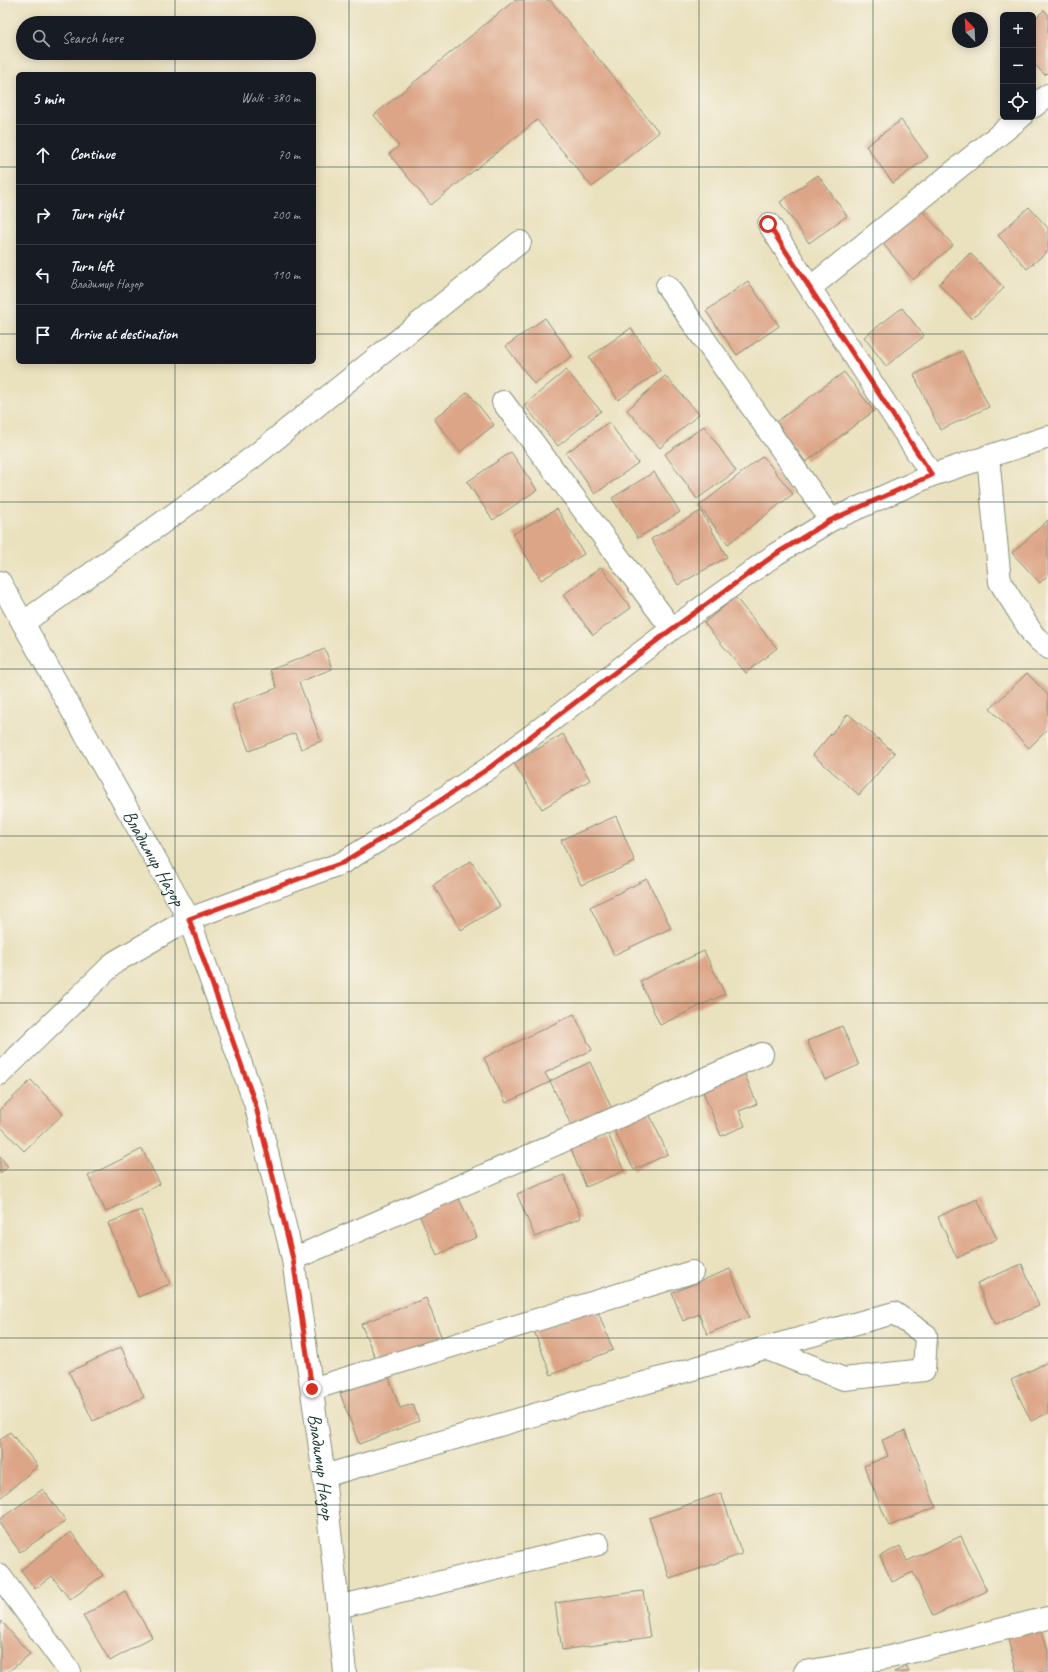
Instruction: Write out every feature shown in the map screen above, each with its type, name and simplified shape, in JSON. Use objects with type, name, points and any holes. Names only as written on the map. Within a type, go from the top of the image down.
[{"type":"street","points":[[1036,105],[1048,95]]},
{"type":"street","points":[[810,288],[1017,120]]},
{"type":"street","points":[[768,224],[932,475]]},
{"type":"street","points":[[23,623],[252,458],[520,242]]},
{"type":"street","points":[[667,286],[831,520]]},
{"type":"street","points":[[503,402],[672,629]]},
{"type":"street","points":[[0,1074],[115,962],[189,919],[342,863],[402,826],[489,768],[672,629],[776,554],[831,520],[932,475],[1048,436]]},
{"type":"street","points":[[988,456],[1000,582],[1034,636],[1048,648]]},
{"type":"street","name":"Владимир Назор","points":[[0,582],[189,919],[255,1103],[293,1259],[324,1476],[345,1672]]},
{"type":"street","points":[[293,1259],[762,1054]]},
{"type":"street","points":[[312,1389],[692,1272]]},
{"type":"street","points":[[324,1476],[765,1348],[894,1313],[926,1335],[924,1370],[844,1379],[765,1348]]},
{"type":"street","points":[[338,1607],[598,1544]]},
{"type":"street","points":[[0,1576],[70,1672]]},
{"type":"street","points":[[805,1672],[890,1657],[1048,1618]]},
{"type":"building","points":[[515,0],[550,0],[659,132],[592,187],[537,120],[431,205],[389,154],[399,146],[374,115]]},
{"type":"building","points":[[1044,10],[1048,14],[1048,72],[1045,75],[1036,66],[1036,18]]},
{"type":"building","points":[[901,120],[928,157],[893,183],[866,146]]},
{"type":"building","points":[[818,175],[847,216],[809,243],[780,202]]},
{"type":"building","points":[[918,206],[953,245],[913,280],[879,239]]},
{"type":"building","points":[[1029,207],[1048,228],[1048,251],[1027,269],[998,235]]},
{"type":"building","points":[[970,253],[1004,288],[972,319],[939,284]]},
{"type":"building","points":[[748,281],[779,326],[737,355],[706,311]]},
{"type":"building","points":[[902,308],[924,336],[886,366],[864,337]]},
{"type":"building","points":[[545,318],[572,356],[534,384],[506,346]]},
{"type":"building","points":[[631,328],[660,371],[618,400],[589,357]]},
{"type":"building","points":[[962,351],[989,407],[940,430],[914,375]]},
{"type":"building","points":[[566,370],[601,411],[558,446],[524,405]]},
{"type":"building","points":[[844,372],[874,411],[806,462],[776,422]]},
{"type":"building","points":[[665,376],[699,414],[660,448],[627,410]]},
{"type":"building","points":[[468,392],[494,425],[460,452],[434,419]]},
{"type":"building","points":[[609,422],[638,463],[595,494],[566,453]]},
{"type":"building","points":[[704,426],[736,471],[697,499],[665,454]]},
{"type":"building","points":[[511,452],[537,490],[493,520],[467,482]]},
{"type":"building","points":[[763,456],[793,494],[728,544],[699,506]]},
{"type":"building","points":[[654,472],[680,512],[638,538],[612,498]]},
{"type":"building","points":[[557,509],[584,554],[541,580],[513,534]]},
{"type":"building","points":[[701,511],[727,557],[678,585],[651,539]]},
{"type":"building","points":[[1048,520],[1048,575],[1040,583],[1012,553]]},
{"type":"building","points":[[601,567],[631,608],[593,635],[563,595]]},
{"type":"building","points":[[735,597],[777,648],[746,673],[704,623]]},
{"type":"building","points":[[325,649],[332,669],[299,682],[321,741],[301,749],[295,733],[249,751],[232,705],[277,688],[270,670]]},
{"type":"building","points":[[1027,673],[1048,695],[1048,729],[1029,748],[990,709]]},
{"type":"building","points":[[848,714],[895,753],[859,795],[813,755]]},
{"type":"building","points":[[563,734],[590,780],[542,809],[514,763]]},
{"type":"building","points":[[616,816],[635,862],[581,885],[561,840]]},
{"type":"building","points":[[471,861],[500,906],[461,930],[433,885]]},
{"type":"building","points":[[647,879],[671,928],[614,955],[590,907]]},
{"type":"building","points":[[704,951],[725,994],[660,1025],[640,981]]},
{"type":"building","points":[[574,1014],[592,1050],[545,1073],[550,1082],[506,1103],[484,1058]]},
{"type":"building","points":[[842,1026],[859,1065],[825,1080],[807,1041]]},
{"type":"building","points":[[590,1062],[612,1109],[572,1127],[550,1081]]},
{"type":"building","points":[[743,1070],[757,1104],[739,1111],[745,1126],[721,1136],[701,1087]]},
{"type":"building","points":[[31,1080],[63,1114],[24,1151],[0,1126],[0,1110]]},
{"type":"building","points":[[647,1109],[668,1154],[634,1170],[612,1126]]},
{"type":"building","points":[[606,1129],[624,1171],[586,1187],[569,1144]]},
{"type":"building","points":[[142,1149],[160,1184],[106,1212],[88,1176]]},
{"type":"building","points":[[0,1156],[8,1167],[0,1173]]},
{"type":"building","points":[[564,1175],[581,1218],[535,1237],[517,1194]]},
{"type":"building","points":[[455,1190],[477,1237],[437,1255],[416,1208]]},
{"type":"building","points":[[977,1199],[997,1239],[957,1258],[938,1217]]},
{"type":"building","points":[[141,1210],[170,1284],[138,1297],[108,1223]]},
{"type":"building","points":[[1022,1264],[1039,1306],[995,1325],[977,1283]]},
{"type":"building","points":[[730,1269],[749,1317],[707,1334],[699,1314],[683,1321],[672,1293]]},
{"type":"building","points":[[426,1298],[443,1341],[379,1367],[361,1324]]},
{"type":"building","points":[[596,1307],[613,1350],[551,1375],[534,1331]]},
{"type":"building","points":[[121,1347],[144,1397],[93,1421],[69,1372]]},
{"type":"building","points":[[1048,1362],[1048,1413],[1031,1421],[1011,1380]]},
{"type":"building","points":[[388,1375],[400,1408],[413,1404],[419,1421],[359,1444],[340,1393]]},
{"type":"building","points":[[905,1431],[936,1507],[889,1526],[864,1466],[888,1456],[882,1440]]},
{"type":"building","points":[[10,1432],[38,1466],[0,1498],[0,1440]]},
{"type":"building","points":[[43,1489],[66,1521],[20,1552],[0,1524],[0,1519]]},
{"type":"building","points":[[721,1493],[742,1554],[670,1579],[649,1518]]},
{"type":"building","points":[[71,1532],[103,1575],[70,1600],[52,1576],[35,1589],[21,1570]]},
{"type":"building","points":[[961,1536],[987,1591],[933,1616],[913,1572],[892,1582],[880,1556],[900,1546],[907,1561]]},
{"type":"building","points":[[125,1591],[152,1637],[110,1661],[83,1616]]},
{"type":"building","points":[[643,1591],[650,1637],[562,1650],[555,1603]]},
{"type":"building","points":[[1,1621],[30,1654],[8,1672],[0,1672]]},
{"type":"building","points":[[1041,1627],[1048,1651],[1048,1672],[1017,1672],[1007,1636]]},
{"type":"building","points":[[907,1666],[909,1672],[894,1672]]},
{"type":"route","points":[[312,1389],[293,1259],[255,1103],[189,919],[342,863],[402,826],[489,768],[672,629],[776,554],[831,520],[932,475],[768,224]]}]
